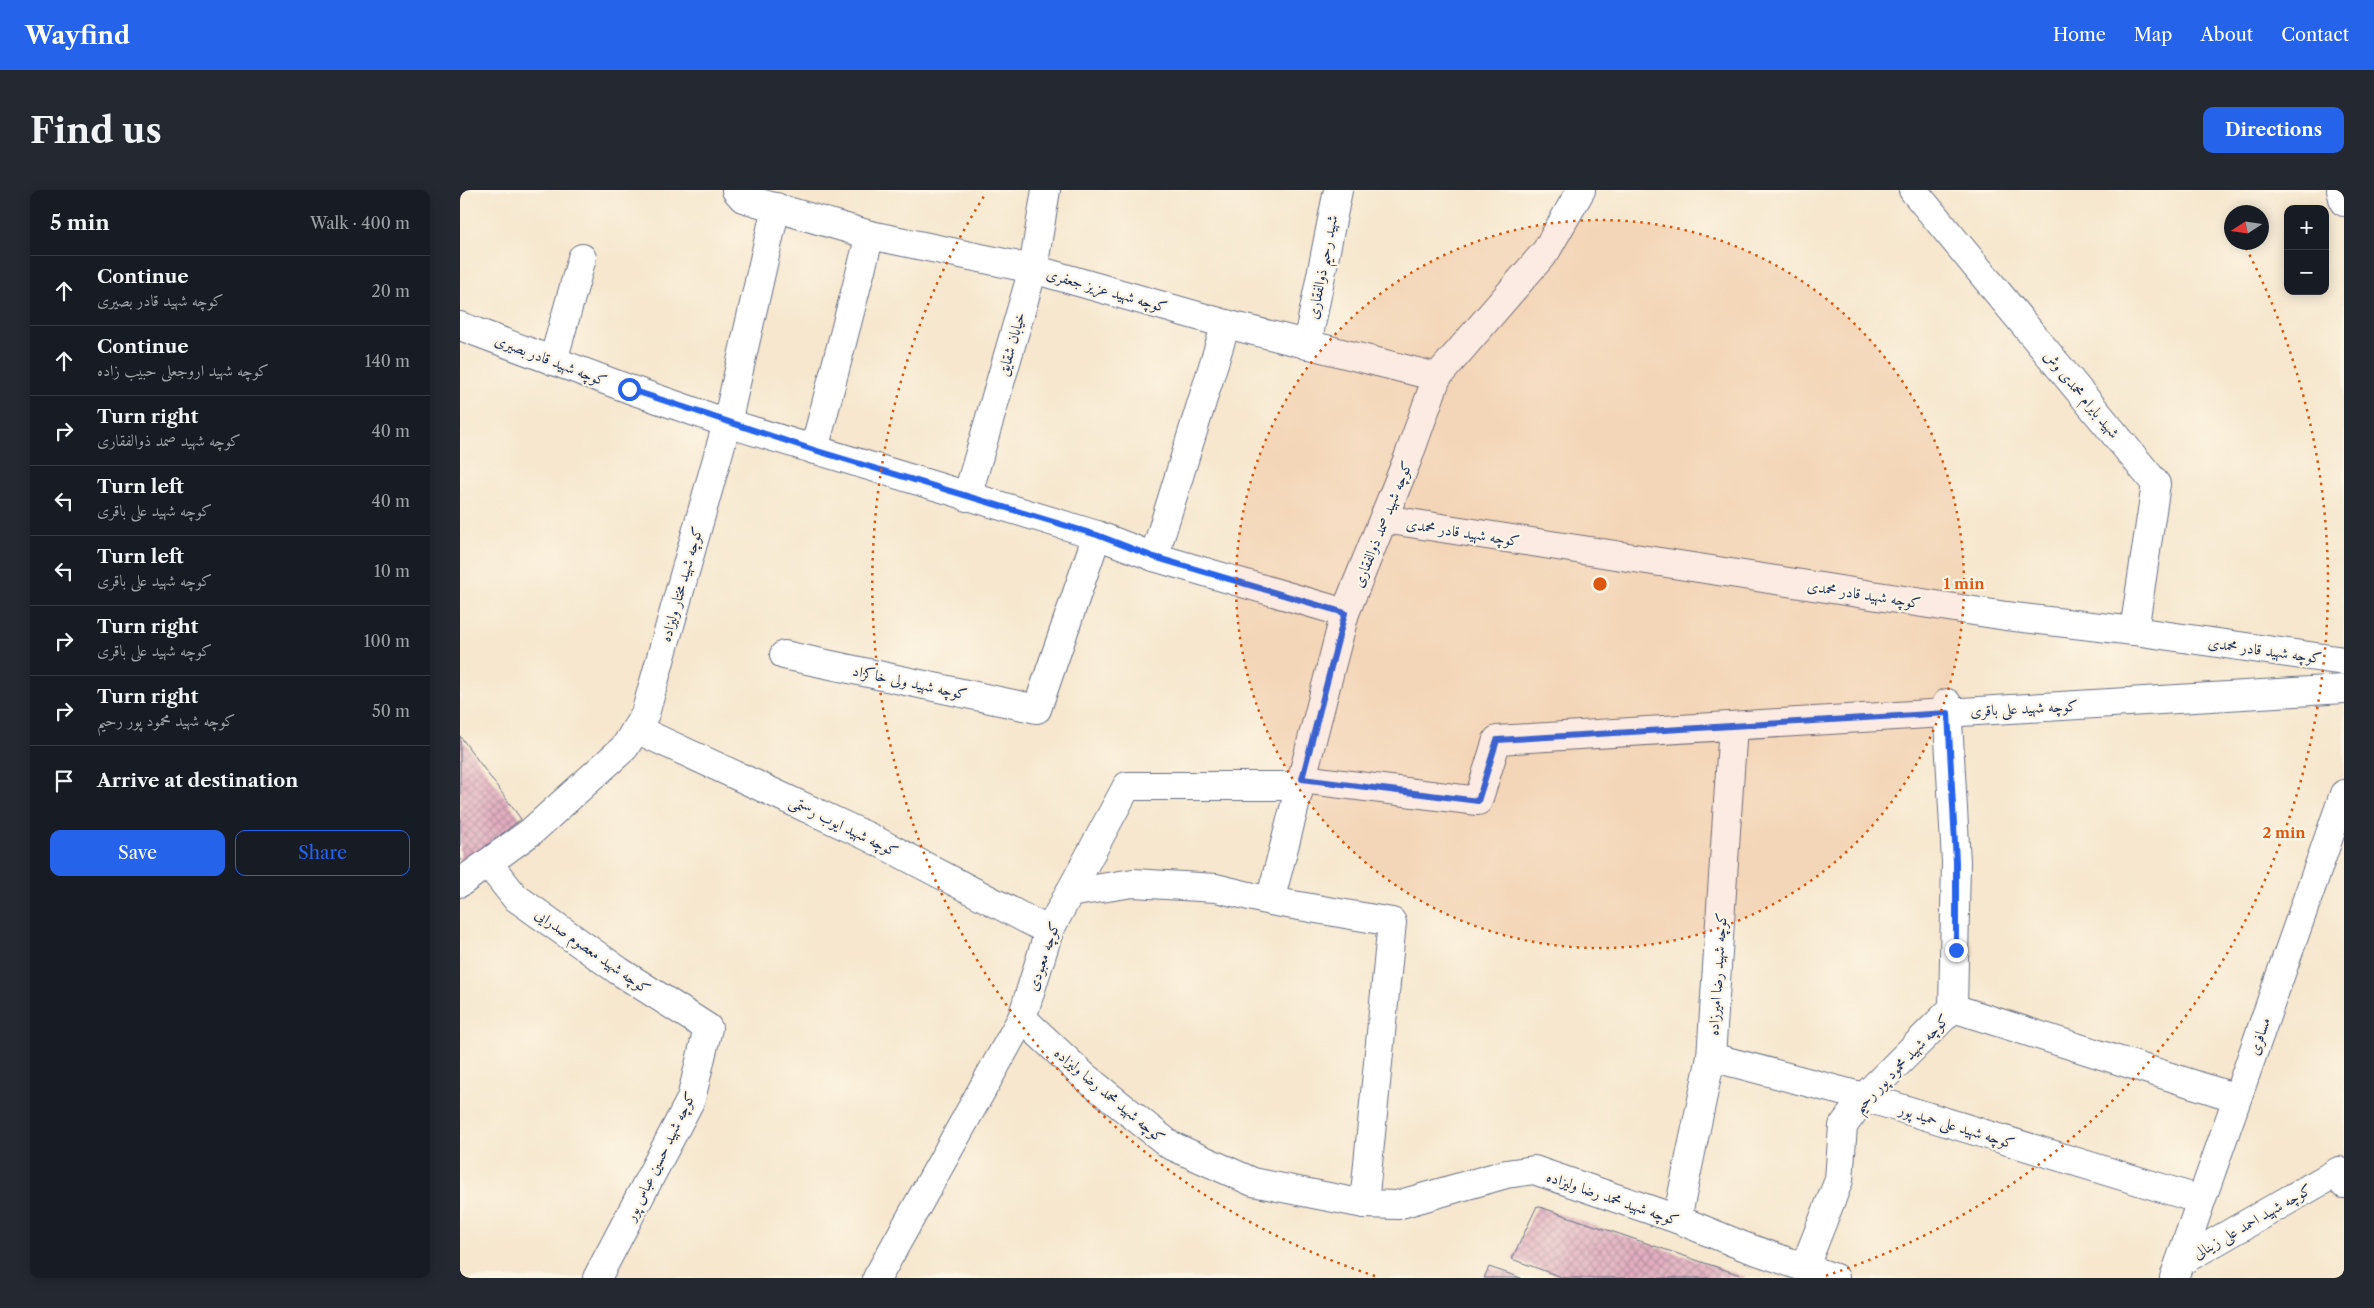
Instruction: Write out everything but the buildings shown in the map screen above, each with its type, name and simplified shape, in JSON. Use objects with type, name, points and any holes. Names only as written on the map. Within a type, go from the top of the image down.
[{"type":"street","name":"کوچه شهید عزیز جعفری","points":[[736,190],[743,198],[870,235],[1033,269],[1226,324],[1437,377]]},
{"type":"street","name":"خیابان شقایق","points":[[968,497],[1033,269],[1046,190]]},
{"type":"street","name":"شهید رحیم ذوالفقاری","points":[[1307,345],[1338,190]]},
{"type":"street","name":"کوچه شهید صمد ذوالفقاری","points":[[1270,901],[1345,613],[1384,519],[1437,377],[1546,251],[1582,190]]},
{"type":"street","name":"شهید بایرام محمدی وش","points":[[1913,190],[2156,484],[2134,631]]},
{"type":"street","points":[[2341,190],[2344,202]]},
{"type":"street","name":"کوچه شهید مختار ولیزاده","points":[[460,883],[546,818],[625,747],[645,714],[727,423],[776,207]]},
{"type":"street","points":[[814,450],[870,235]]},
{"type":"street","points":[[553,361],[582,258]]},
{"type":"street","points":[[1154,557],[1226,324]]},
{"type":"street","name":"کوچه شهید قادر بصیری","points":[[460,326],[727,423],[1097,535],[1154,557],[1345,613]]},
{"type":"street","name":"کوچه شهید قادر محمدی","points":[[1384,519],[2006,616],[2134,631],[2344,661]]},
{"type":"street","name":"کوچه شهید ولی خاکزاد","points":[[784,655],[1037,709],[1097,535]]},
{"type":"street","name":"کوچه شهید علی باقری","points":[[1301,783],[1478,801],[1497,740],[1733,726],[1948,708],[2344,689]]},
{"type":"street","name":"کوچه شهید محمود پور رحیم","points":[[1805,1266],[1838,1180],[1843,1126],[1864,1098],[1953,1008],[1956,862],[1948,708]]},
{"type":"street","name":"کوچه شهید رضا امیرزاده","points":[[1677,1219],[1711,1057],[1733,726]]},
{"type":"street","name":"کوچه شهید ایوب رستمی","points":[[636,729],[869,838],[1048,932]]},
{"type":"street","name":"کوچه معبودی","points":[[877,1278],[1022,1018],[1048,932],[1127,786],[1301,783]]},
{"type":"street","name":"مسافری","points":[[2177,1270],[2342,806]]},
{"type":"street","name":"کوچه شهید معصوم صدرایی","points":[[488,863],[515,897],[619,971],[708,1028]]},
{"type":"street","points":[[1069,894],[1133,883],[1216,888],[1270,901],[1392,922],[1364,1204]]},
{"type":"street","points":[[1953,1008],[2237,1098]]},
{"type":"street","name":"کوچه شهید محمد رضا ولیزاده","points":[[1022,1018],[1085,1077],[1170,1145],[1253,1182],[1364,1204],[1397,1205],[1506,1174],[1534,1170],[1677,1219],[1743,1246],[1835,1278]]},
{"type":"street","name":"کوچه شهید حسین عباس پور","points":[[597,1278],[691,1099],[708,1028]]},
{"type":"street","name":"کوچه شهید علی حمید پور","points":[[1711,1057],[1864,1098],[2201,1200]]},
{"type":"street","name":"کوچه شهید احمد علی زینالی","points":[[2177,1270],[2342,1175]]},
{"type":"route","points":[[629,389],[727,423],[1097,535],[1154,557],[1345,613],[1302,779],[1478,801],[1497,740],[1948,713],[1956,862],[1956,950]]}]
